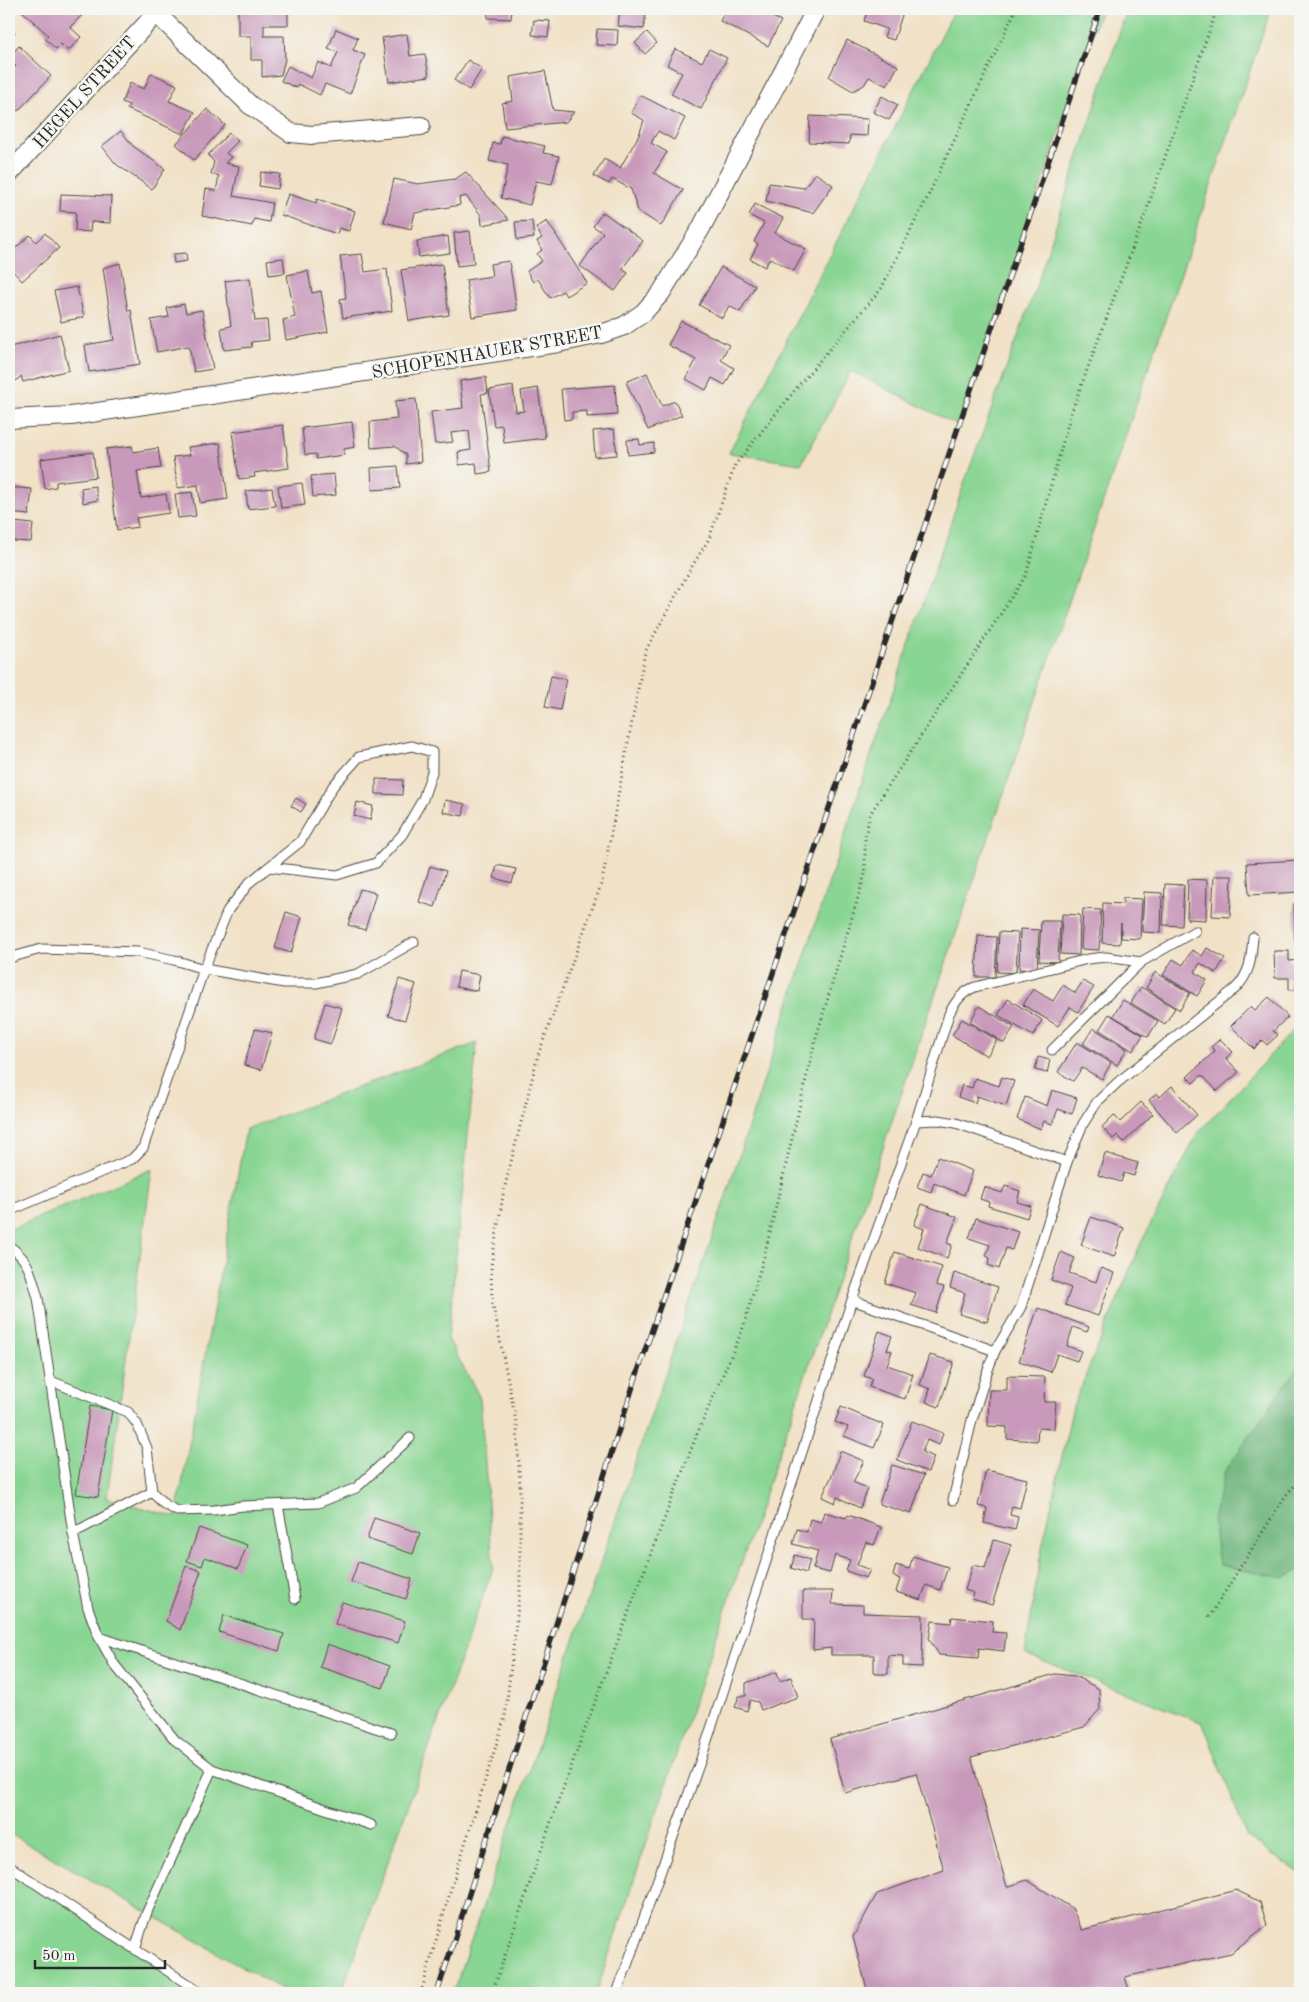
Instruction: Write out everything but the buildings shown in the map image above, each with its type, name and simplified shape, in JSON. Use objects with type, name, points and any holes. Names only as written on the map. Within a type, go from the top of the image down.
[{"type":"street","name":"SCHOPENHAUER STREET","points":[[9,419],[71,416],[444,361],[567,341],[601,334],[624,326],[643,313],[660,293],[700,230],[816,9]]},
{"type":"street","points":[[158,11],[250,105],[291,133],[312,136],[421,126]]},
{"type":"street","name":"HEGEL STREET","points":[[9,174],[158,11]]},
{"type":"lane","points":[[9,1211],[132,1159],[144,1148],[204,969],[228,910],[250,882],[300,842],[333,786],[359,757],[412,746],[432,752],[432,772],[423,799],[402,835],[376,863],[337,875],[269,868]]},
{"type":"lane","points":[[1052,1050],[1141,962],[1195,931]]},
{"type":"lane","points":[[953,1500],[972,1420],[995,1350],[1021,1307],[1067,1162],[1082,1124],[1097,1102],[1246,978],[1251,961],[1253,937]]},
{"type":"lane","points":[[9,958],[41,949],[138,952],[204,969],[284,983],[316,983],[358,974],[414,942]]},
{"type":"lane","points":[[617,1993],[700,1762],[852,1300],[916,1121],[949,1014],[960,996],[969,989],[1088,959],[1106,957],[1141,962]]},
{"type":"lane","points":[[916,1121],[938,1120],[956,1123],[1067,1162]]},
{"type":"lane","points":[[9,1246],[21,1254],[30,1268],[38,1298],[73,1533],[88,1608],[99,1637],[114,1664],[174,1740],[212,1769],[371,1825]]},
{"type":"lane","points":[[852,1300],[995,1350]]},
{"type":"lane","points":[[51,1381],[128,1412],[137,1424],[147,1448],[152,1492],[164,1504],[178,1511],[318,1503],[356,1488],[410,1438]]},
{"type":"lane","points":[[73,1533],[152,1492]]},
{"type":"lane","points":[[278,1505],[295,1599]]},
{"type":"lane","points":[[99,1637],[391,1732]]},
{"type":"lane","points":[[135,1949],[147,1912],[212,1769]]},
{"type":"lane","points":[[9,1866],[201,1993]]},
{"type":"path","points":[[420,1993],[505,1717],[520,1590],[520,1487],[517,1426],[492,1300],[491,1266],[504,1190],[538,1056],[602,882],[645,652],[709,539],[735,465],[799,385],[881,289],[928,196],[1016,9]]},
{"type":"path","points":[[492,1993],[555,1810],[633,1600],[697,1434],[742,1332],[765,1253],[815,1041],[865,874],[865,838],[870,814],[1026,575],[1071,413],[1143,220],[1217,9]]},
{"type":"path","points":[[1209,1617],[1286,1496],[1300,1480]]},
{"type":"green space","points":[[955,9],[1101,9],[959,426],[851,371],[801,464],[729,453]]},
{"type":"green space","points":[[1127,9],[1271,9],[596,1993],[453,1993],[715,1229],[861,785],[965,481],[1035,290]]},
{"type":"green space","points":[[1300,1023],[1300,1362],[1294,1373],[1283,1578],[1300,1570],[1300,1873],[1247,1837],[1203,1723],[1025,1654],[1041,1552],[1073,1406],[1140,1245],[1198,1133]]},
{"type":"green space","points":[[477,1043],[448,1339],[480,1398],[493,1568],[341,1993],[288,1993],[9,1833],[9,1230],[152,1169],[107,1498],[176,1517],[246,1129]]},
{"type":"green space","points":[[1300,1362],[1300,1570],[1283,1578],[1219,1565],[1213,1519],[1225,1471]]},
{"type":"green space","points":[[9,1866],[201,1993],[9,1993]]},
{"type":"railway","points":[[437,1993],[634,1383],[1100,9]]}]
